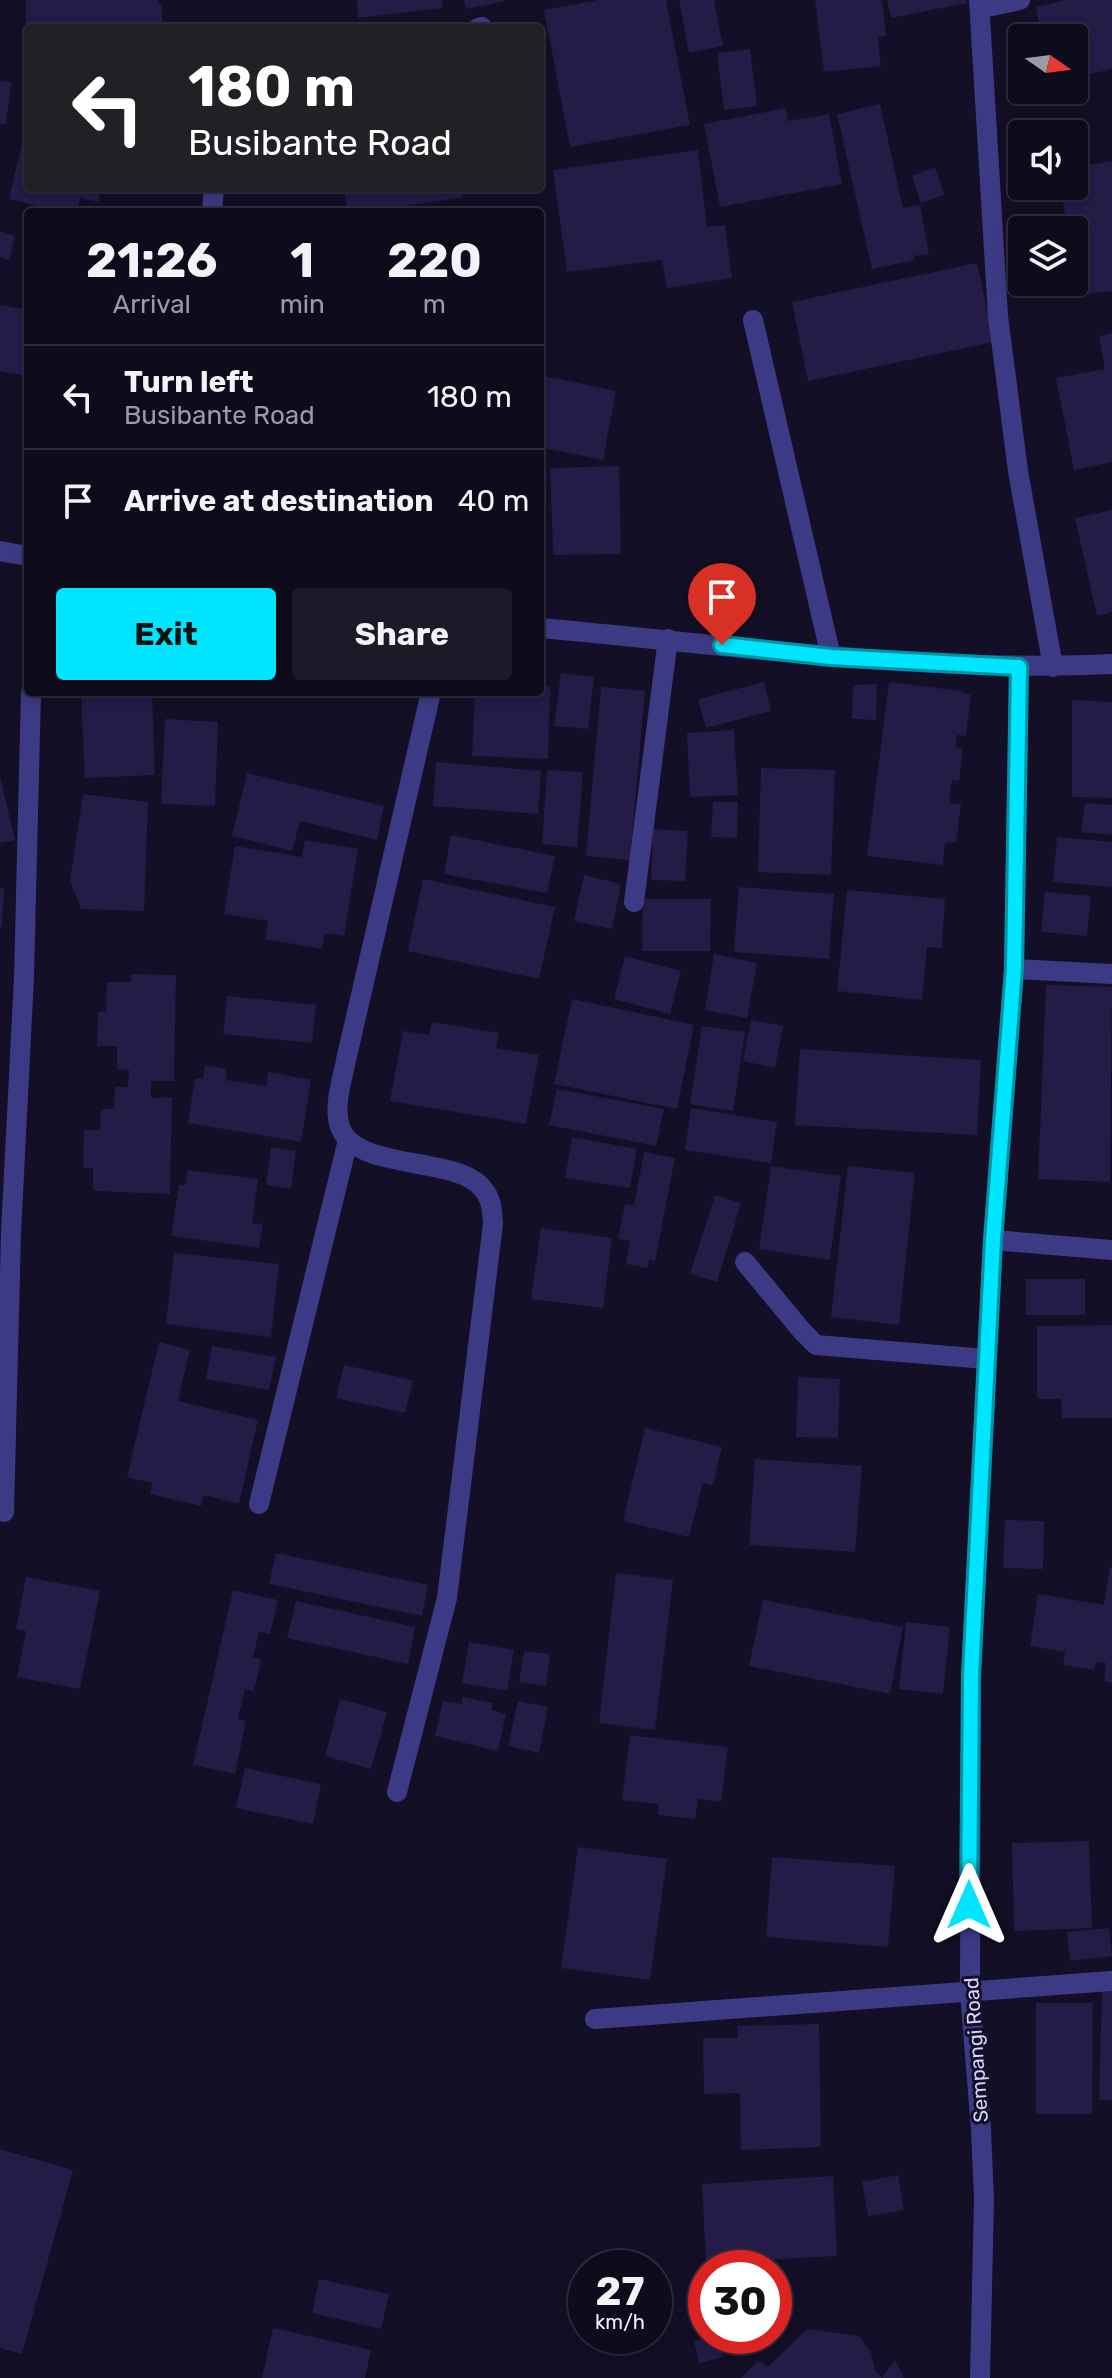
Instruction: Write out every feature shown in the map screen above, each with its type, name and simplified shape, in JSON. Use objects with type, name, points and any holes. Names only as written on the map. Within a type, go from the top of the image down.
[{"type":"street","points":[[1020,0],[980,4],[998,316],[1018,471],[1053,667]]},
{"type":"street","points":[[753,320],[831,657]]},
{"type":"street","points":[[0,551],[24,555]]},
{"type":"street","points":[[544,628],[831,657],[1019,667],[1112,664]]},
{"type":"street","points":[[634,902],[668,639]]},
{"type":"street","name":"Sempangi Road","points":[[980,2378],[984,2199],[970,1993],[971,1675],[993,1240],[1014,969],[1019,667]]},
{"type":"street","points":[[4,1512],[31,696]]},
{"type":"street","points":[[397,1792],[447,1598],[493,1224],[491,1204],[483,1187],[467,1177],[363,1151],[348,1140],[341,1130],[337,1113],[346,1060],[430,696]]},
{"type":"street","points":[[1014,969],[1112,974]]},
{"type":"street","points":[[259,1504],[348,1140]]},
{"type":"street","points":[[993,1240],[1112,1250]]},
{"type":"street","points":[[745,1262],[816,1345],[986,1359]]},
{"type":"street","points":[[595,2019],[1112,1981]]},
{"type":"building","points":[[26,0],[158,0],[162,8],[162,24],[26,24]]},
{"type":"building","points":[[357,0],[442,0],[443,8],[358,18]]},
{"type":"building","points":[[464,0],[505,0],[505,1],[466,9]]},
{"type":"building","points":[[598,0],[666,0],[690,125],[570,147],[544,10]]},
{"type":"building","points":[[679,0],[714,0],[723,46],[689,53]]},
{"type":"building","points":[[815,0],[882,0],[886,36],[878,37],[881,66],[824,72]]},
{"type":"building","points":[[887,0],[966,0],[967,3],[891,18]]},
{"type":"building","points":[[1066,0],[1112,0],[1112,69],[1088,75],[1088,24],[1039,24],[1036,7]]},
{"type":"building","points":[[750,49],[757,106],[724,110],[717,53]]},
{"type":"building","points":[[0,81],[11,82],[6,124],[0,124]]},
{"type":"building","points":[[880,104],[903,208],[920,205],[929,254],[872,269],[837,114]]},
{"type":"building","points":[[786,108],[788,121],[829,114],[842,184],[720,207],[704,124]]},
{"type":"building","points":[[24,135],[24,192],[101,192],[98,202],[80,197],[78,208],[46,208],[9,199]]},
{"type":"building","points":[[698,150],[707,227],[725,225],[732,278],[667,288],[662,260],[567,272],[553,170]]},
{"type":"building","points":[[1112,161],[1112,291],[1088,294],[1088,216],[1065,216],[1063,200],[1088,200],[1088,165]]},
{"type":"building","points":[[935,167],[944,195],[921,203],[912,176]]},
{"type":"building","points":[[344,192],[462,192],[463,197],[390,208],[346,208]]},
{"type":"building","points":[[0,231],[15,236],[9,260],[0,257]]},
{"type":"building","points":[[977,263],[994,342],[808,381],[792,302]]},
{"type":"building","points":[[0,305],[24,309],[24,375],[0,371]]},
{"type":"building","points":[[1112,333],[1112,462],[1074,470],[1056,378],[1105,369],[1099,336]]},
{"type":"building","points":[[544,376],[616,391],[603,460],[544,448]]},
{"type":"building","points":[[619,466],[621,554],[553,555],[550,468]]},
{"type":"building","points":[[1112,510],[1112,612],[1097,616],[1075,518]]},
{"type":"building","points":[[561,673],[594,677],[588,729],[554,726]]},
{"type":"building","points":[[764,682],[771,711],[706,728],[698,699]]},
{"type":"building","points":[[889,682],[962,691],[971,695],[966,736],[957,735],[955,747],[963,748],[959,781],[952,780],[949,803],[961,804],[956,843],[945,842],[943,865],[867,856]]},
{"type":"building","points":[[877,684],[876,720],[852,719],[853,685]]},
{"type":"building","points":[[544,686],[550,687],[548,759],[472,756],[475,696],[544,696]]},
{"type":"building","points":[[601,687],[645,691],[630,860],[586,856]]},
{"type":"building","points":[[81,696],[152,696],[155,775],[85,778]]},
{"type":"building","points":[[1072,700],[1112,702],[1112,798],[1072,797]]},
{"type":"building","points":[[165,719],[218,722],[215,806],[161,804]]},
{"type":"building","points":[[734,730],[738,795],[690,797],[687,733]]},
{"type":"building","points":[[436,762],[541,771],[538,814],[433,806]]},
{"type":"building","points":[[761,768],[835,770],[831,875],[758,872]]},
{"type":"building","points":[[547,770],[583,772],[577,847],[542,844]]},
{"type":"building","points":[[247,773],[384,806],[377,840],[300,821],[292,851],[232,836]]},
{"type":"building","points":[[0,776],[15,840],[0,843]]},
{"type":"building","points":[[83,794],[148,802],[144,911],[81,909],[70,880]]},
{"type":"building","points":[[713,802],[738,802],[737,838],[711,837]]},
{"type":"building","points":[[1085,803],[1112,805],[1112,835],[1081,832]]},
{"type":"building","points":[[653,829],[688,831],[685,881],[651,880]]},
{"type":"building","points":[[451,835],[555,856],[547,893],[444,874]]},
{"type":"building","points":[[1057,837],[1112,842],[1112,887],[1053,882]]},
{"type":"building","points":[[305,840],[358,849],[344,936],[325,933],[322,949],[265,939],[268,921],[224,914],[235,846],[302,857]]},
{"type":"building","points":[[584,875],[621,884],[612,929],[574,921]]},
{"type":"building","points":[[423,879],[555,907],[539,979],[408,951]]},
{"type":"building","points":[[739,887],[834,894],[829,959],[734,952]]},
{"type":"building","points":[[0,888],[4,888],[2,927],[0,927]]},
{"type":"building","points":[[847,890],[945,899],[942,948],[927,947],[922,1000],[837,991]]},
{"type":"building","points":[[1045,892],[1091,896],[1087,936],[1041,932]]},
{"type":"building","points":[[643,899],[711,899],[710,951],[642,951]]},
{"type":"building","points":[[714,954],[757,963],[747,1018],[705,1010]]},
{"type":"building","points":[[625,956],[681,971],[670,1014],[614,999]]},
{"type":"building","points":[[131,974],[176,975],[174,1081],[151,1081],[151,1098],[172,1097],[170,1194],[93,1191],[93,1168],[83,1168],[84,1130],[100,1130],[101,1109],[114,1109],[115,1087],[128,1087],[129,1070],[117,1069],[117,1046],[97,1046],[98,1011],[106,1012],[107,982],[131,982]]},
{"type":"building","points":[[1046,985],[1112,987],[1110,1182],[1038,1179]]},
{"type":"building","points":[[227,996],[316,1005],[312,1043],[223,1034]]},
{"type":"building","points":[[572,999],[694,1025],[677,1109],[554,1084]]},
{"type":"building","points":[[751,1020],[783,1026],[775,1068],[743,1061]]},
{"type":"building","points":[[432,1022],[499,1033],[496,1048],[539,1055],[526,1124],[390,1101],[403,1031],[429,1035]]},
{"type":"building","points":[[702,1026],[745,1032],[733,1111],[690,1104]]},
{"type":"building","points":[[800,1049],[981,1060],[977,1135],[795,1125]]},
{"type":"building","points":[[205,1065],[227,1069],[226,1080],[266,1086],[268,1072],[311,1080],[301,1142],[188,1123],[195,1078],[203,1079]]},
{"type":"building","points":[[557,1089],[664,1109],[656,1146],[549,1125]]},
{"type":"building","points":[[691,1108],[777,1122],[771,1163],[685,1150]]},
{"type":"building","points":[[572,1137],[637,1149],[630,1188],[565,1178]]},
{"type":"building","points":[[271,1147],[296,1151],[291,1189],[266,1185]]},
{"type":"building","points":[[644,1152],[675,1158],[655,1261],[649,1259],[648,1268],[626,1264],[630,1241],[618,1239],[625,1204],[634,1205]]},
{"type":"building","points":[[771,1166],[841,1176],[830,1260],[759,1249]]},
{"type":"building","points":[[848,1166],[915,1173],[899,1325],[831,1317]]},
{"type":"building","points":[[187,1170],[258,1179],[252,1223],[263,1224],[259,1248],[171,1236],[179,1185],[186,1185]]},
{"type":"building","points":[[715,1195],[741,1203],[717,1282],[690,1274]]},
{"type":"building","points":[[541,1228],[612,1238],[603,1308],[531,1299]]},
{"type":"building","points":[[174,1253],[279,1264],[271,1337],[166,1324]]},
{"type":"building","points":[[1026,1279],[1085,1279],[1085,1315],[1026,1315]]},
{"type":"building","points":[[1112,1325],[1112,1418],[1062,1418],[1061,1399],[1037,1399],[1037,1326]]},
{"type":"building","points":[[159,1342],[190,1350],[178,1401],[258,1420],[239,1504],[204,1495],[201,1506],[150,1494],[152,1483],[127,1477]]},
{"type":"building","points":[[212,1346],[276,1357],[269,1390],[206,1379]]},
{"type":"building","points":[[344,1365],[413,1380],[405,1413],[336,1398]]},
{"type":"building","points":[[798,1377],[840,1379],[838,1438],[796,1437]]},
{"type":"building","points":[[645,1428],[722,1447],[713,1485],[703,1483],[689,1537],[623,1521]]},
{"type":"building","points":[[755,1459],[862,1466],[855,1552],[749,1545]]},
{"type":"building","points":[[1005,1520],[1044,1521],[1043,1569],[1003,1568]]},
{"type":"building","points":[[276,1553],[428,1585],[422,1616],[269,1584]]},
{"type":"building","points":[[1110,1567],[1112,1683],[1104,1681],[1106,1663],[1096,1662],[1094,1670],[1063,1665],[1065,1652],[1030,1646],[1038,1594],[1104,1605]]},
{"type":"building","points":[[616,1573],[673,1580],[655,1730],[599,1723]]},
{"type":"building","points":[[26,1577],[100,1591],[80,1689],[17,1677],[26,1631],[16,1629]]},
{"type":"building","points":[[233,1590],[278,1600],[270,1634],[259,1632],[253,1657],[261,1659],[254,1691],[245,1689],[238,1719],[246,1721],[235,1774],[193,1765]]},
{"type":"building","points":[[763,1600],[903,1627],[890,1694],[749,1666]]},
{"type":"building","points":[[296,1601],[415,1627],[408,1664],[287,1638]]},
{"type":"building","points":[[906,1622],[950,1627],[943,1694],[899,1689]]},
{"type":"building","points":[[469,1642],[514,1650],[507,1691],[462,1683]]},
{"type":"building","points":[[524,1651],[550,1654],[546,1686],[519,1682]]},
{"type":"building","points":[[463,1697],[493,1703],[491,1710],[506,1714],[498,1751],[435,1736],[443,1701],[462,1704]]},
{"type":"building","points":[[340,1699],[387,1712],[371,1769],[325,1756]]},
{"type":"building","points":[[518,1701],[548,1707],[539,1753],[508,1746]]},
{"type":"building","points":[[630,1735],[728,1747],[721,1802],[698,1799],[695,1819],[658,1815],[659,1804],[622,1800]]},
{"type":"building","points":[[245,1768],[321,1784],[313,1824],[236,1808]]},
{"type":"building","points":[[1089,1841],[1092,1928],[1014,1931],[1012,1843]]},
{"type":"building","points":[[578,1847],[667,1859],[650,1980],[561,1968]]},
{"type":"building","points":[[772,1857],[895,1866],[888,1947],[766,1937]]},
{"type":"building","points":[[1109,1928],[1112,1956],[1070,1961],[1067,1932]]},
{"type":"building","points":[[1102,1991],[1112,1991],[1112,2100],[1099,2100]]},
{"type":"building","points":[[1036,2003],[1093,2003],[1092,2114],[1036,2114]]},
{"type":"building","points":[[819,2024],[821,2147],[741,2150],[740,2093],[704,2094],[703,2038],[738,2038],[737,2026]]},
{"type":"building","points":[[0,2149],[73,2170],[22,2354],[0,2348]]},
{"type":"building","points":[[898,2175],[904,2210],[868,2216],[862,2182]]},
{"type":"building","points":[[833,2176],[837,2256],[792,2258],[792,2250],[705,2250],[702,2184]]},
{"type":"building","points":[[319,2279],[389,2294],[381,2329],[312,2313]]},
{"type":"building","points":[[273,2328],[371,2350],[365,2378],[262,2378]]},
{"type":"building","points":[[807,2329],[859,2336],[871,2352],[875,2371],[882,2378],[741,2378],[758,2361],[768,2367],[781,2354],[792,2354],[792,2344]]},
{"type":"building","points":[[697,2354],[722,2354],[723,2357],[699,2363]]},
{"type":"building","points":[[895,2360],[904,2378],[882,2378]]},
{"type":"route","points":[[722,645],[831,657],[1019,667],[1014,969],[993,1240],[971,1675],[969,1905]]}]
